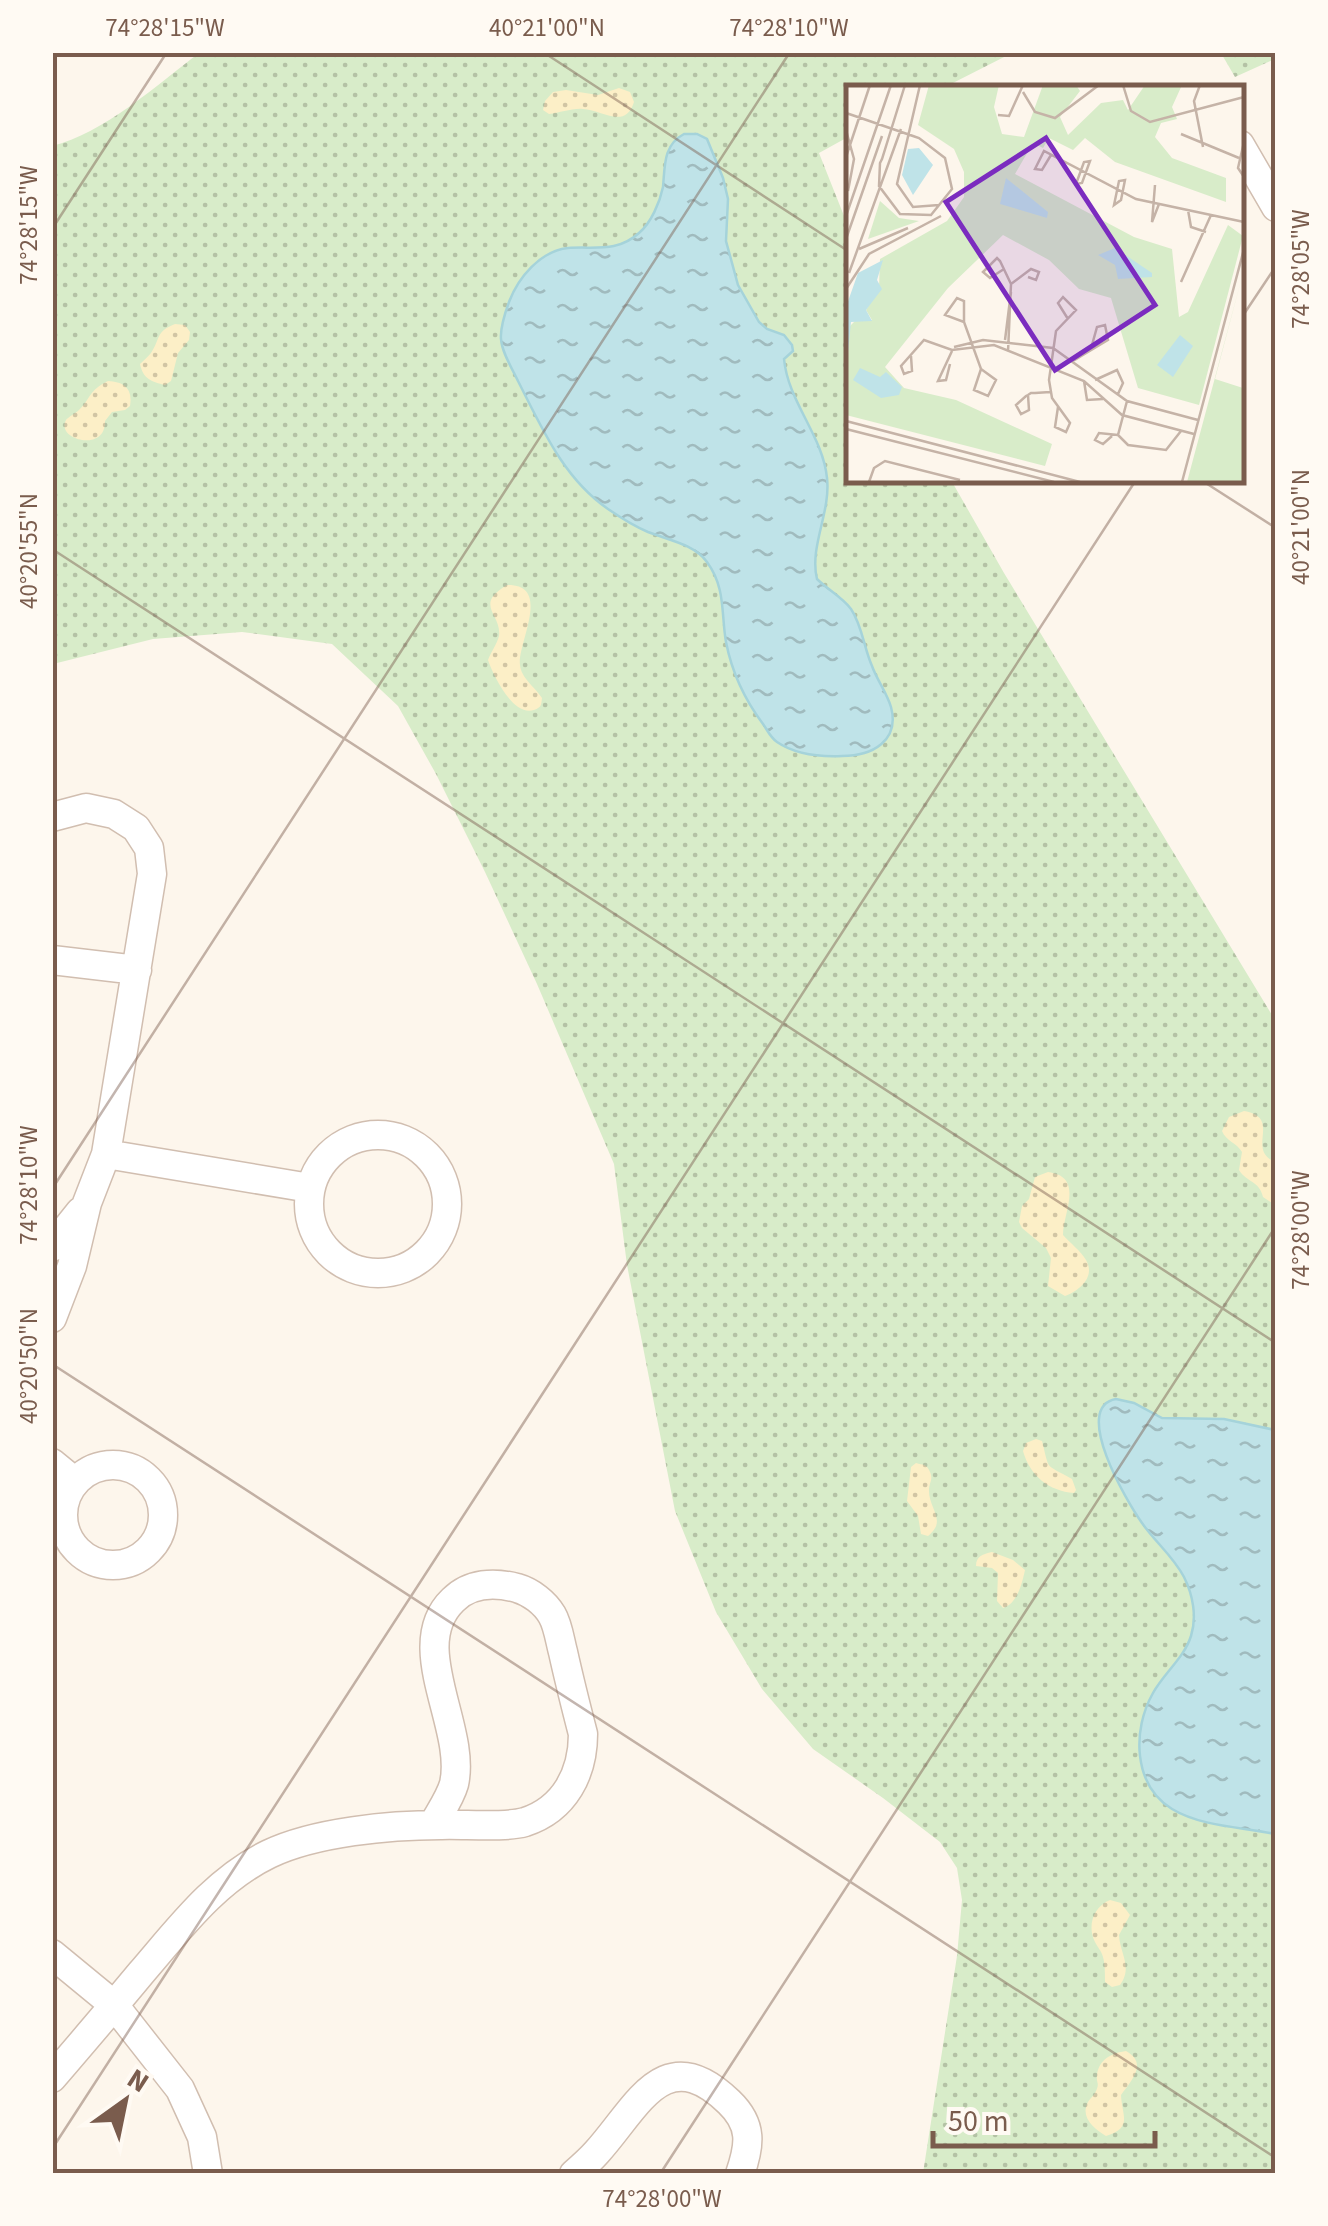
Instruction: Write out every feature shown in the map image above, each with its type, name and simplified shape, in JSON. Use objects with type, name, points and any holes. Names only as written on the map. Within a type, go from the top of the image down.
[{"type":"street","points":[[1243,150],[1271,199],[1243,204]]},
{"type":"street","points":[[52,817],[86,808],[114,814],[136,828],[149,848],[152,874],[106,1154],[52,1318]]},
{"type":"street","points":[[52,960],[136,970]]},
{"type":"street","points":[[362,1136],[390,1136],[415,1145],[435,1164],[446,1189],[447,1216],[437,1241],[418,1260],[394,1272],[366,1272],[341,1263],[321,1244],[310,1219],[310,1188],[319,1167],[338,1147],[362,1136]]},
{"type":"street","points":[[106,1154],[310,1188]]},
{"type":"street","points":[[52,1247],[88,1203]]},
{"type":"street","points":[[52,2078],[215,1890],[270,1854],[310,1840],[351,1832],[522,1823],[546,1812],[567,1794],[578,1771],[583,1734],[554,1617],[538,1599],[522,1590],[482,1584],[462,1591],[437,1622],[433,1642],[454,1750],[454,1782],[433,1825]]},
{"type":"street","points":[[52,1954],[114,2005],[180,2089],[202,2137],[208,2174]]},
{"type":"street","points":[[574,2174],[596,2154],[637,2100],[656,2083],[676,2077],[699,2080],[738,2111],[749,2147],[740,2174]]},
{"type":"green space","points":[[199,53],[1012,53],[949,85],[846,85],[846,138],[819,153],[846,221],[846,482],[952,482],[1275,1020],[1275,2173],[923,2173],[957,1956],[962,1900],[957,1868],[940,1842],[813,1749],[762,1689],[716,1612],[675,1511],[627,1265],[614,1164],[485,872],[398,706],[332,644],[242,632],[153,639],[53,664],[52,146],[91,131]]},
{"type":"green space","points":[[1221,53],[1275,53],[1275,59],[1235,77]]},
{"type":"sand","points":[[619,88],[630,92],[634,102],[619,117],[583,109],[549,114],[543,110],[553,92],[598,95]]},
{"type":"sand","points":[[175,324],[185,325],[190,332],[189,340],[178,353],[171,381],[165,385],[156,383],[143,373],[140,364],[161,333]]},
{"type":"sand","points":[[108,381],[126,387],[130,406],[112,412],[98,437],[74,438],[65,427],[66,420]]},
{"type":"sand","points":[[507,585],[521,587],[531,604],[520,665],[542,698],[541,706],[534,710],[526,710],[512,701],[488,660],[499,636],[490,604]]},
{"type":"sand","points":[[1244,1111],[1261,1120],[1263,1150],[1275,1162],[1275,1205],[1239,1170],[1242,1152],[1222,1131],[1229,1117]]},
{"type":"sand","points":[[1048,1172],[1066,1181],[1069,1197],[1063,1235],[1089,1266],[1084,1282],[1065,1296],[1048,1286],[1051,1258],[1046,1248],[1019,1222],[1035,1177]]},
{"type":"sand","points":[[1042,1441],[1050,1466],[1072,1479],[1074,1493],[1049,1485],[1030,1468],[1023,1451],[1026,1443]]},
{"type":"sand","points":[[916,1463],[926,1466],[931,1476],[929,1496],[937,1519],[928,1536],[921,1534],[918,1516],[907,1501],[911,1467]]},
{"type":"sand","points":[[992,1552],[1013,1560],[1025,1570],[1015,1598],[1003,1608],[997,1601],[998,1573],[976,1566],[981,1556]]},
{"type":"sand","points":[[1110,1900],[1121,1903],[1130,1915],[1119,1935],[1125,1960],[1124,1978],[1120,1985],[1112,1987],[1105,1982],[1103,1957],[1092,1930],[1096,1912]]},
{"type":"sand","points":[[1126,2051],[1136,2061],[1136,2072],[1121,2095],[1123,2125],[1106,2136],[1090,2123],[1086,2109],[1097,2088],[1100,2065],[1111,2055]]},
{"type":"water","points":[[684,134],[707,139],[723,178],[728,199],[726,241],[738,285],[759,322],[784,335],[792,345],[793,351],[784,359],[787,375],[819,448],[827,478],[816,554],[817,579],[855,615],[891,707],[893,719],[887,737],[864,753],[808,754],[792,750],[773,738],[750,705],[736,675],[726,642],[720,591],[707,562],[688,547],[623,519],[578,483],[545,434],[503,350],[504,316],[524,275],[539,260],[558,250],[614,246],[639,233],[660,199],[669,150]]},
{"type":"water","points":[[1116,1399],[1134,1403],[1162,1418],[1224,1419],[1275,1430],[1275,1834],[1184,1815],[1159,1799],[1143,1772],[1140,1740],[1146,1708],[1188,1644],[1194,1614],[1184,1577],[1135,1512],[1106,1456],[1099,1419],[1104,1406]]}]
